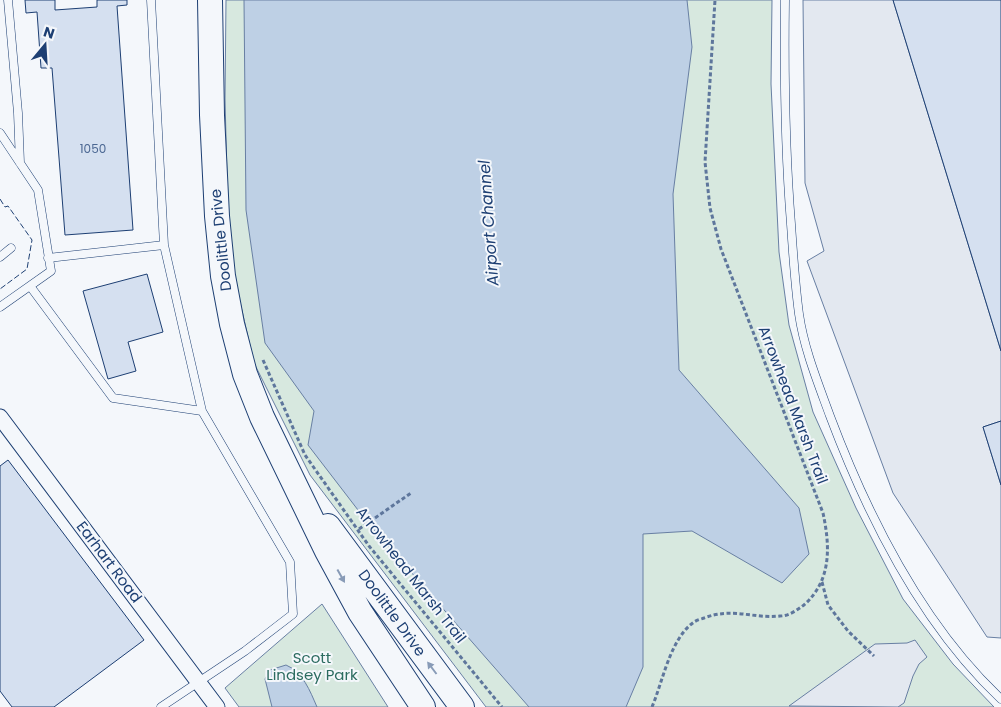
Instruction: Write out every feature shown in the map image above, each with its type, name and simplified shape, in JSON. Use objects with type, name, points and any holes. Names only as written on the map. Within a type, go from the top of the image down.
[{"type":"main road","name":"Doolittle Drive","points":[[210,0],[212,115],[217,216],[223,276],[232,324],[245,374],[262,417],[296,462],[462,707]]},
{"type":"main road","name":"Doolittle Drive","points":[[296,462],[327,551],[360,612],[423,707]]},
{"type":"street","name":"Earhart Road","points":[[0,417],[217,707]]},
{"type":"lane","points":[[8,0],[18,113],[20,163]]},
{"type":"lane","points":[[151,0],[164,246],[202,411],[290,562],[293,614],[245,651],[161,707]]},
{"type":"lane","points":[[785,0],[786,162],[794,272],[799,316],[815,375],[836,433],[864,497],[919,601],[980,680],[1001,699]]},
{"type":"lane","points":[[0,133],[38,190],[51,271],[0,307]]},
{"type":"lane","points":[[48,258],[164,246]]},
{"type":"lane","points":[[0,258],[12,248]]},
{"type":"lane","points":[[30,286],[113,398],[202,411]]},
{"type":"path","name":"Arrowhead Marsh Trail","points":[[652,707],[680,636],[694,622],[713,615],[735,612],[782,616],[796,611],[809,600],[822,582],[827,560],[828,533],[823,513],[721,250],[710,208],[705,162],[715,0]]},
{"type":"path","name":"Arrowhead Marsh Trail","points":[[260,352],[296,462],[359,529],[369,546],[502,707]]},
{"type":"path","points":[[359,529],[411,493]]},
{"type":"path","points":[[822,582],[828,605],[848,630],[874,656]]},
{"type":"green space","points":[[226,0],[772,0],[771,84],[779,252],[789,325],[813,412],[856,508],[903,599],[953,664],[994,707],[486,707],[310,475],[254,363],[229,254],[225,99]]},
{"type":"green space","name":"Scott Lindsey Park","points":[[322,604],[388,707],[239,707],[225,688]]},
{"type":"shaded area","points":[[803,0],[893,0],[1001,351],[1001,421],[983,427],[1001,485],[1001,638],[987,637],[893,493],[807,261],[824,251],[805,183]]},
{"type":"shaded area","points":[[915,640],[927,657],[919,664],[904,703],[898,707],[789,706],[875,644],[907,643]]},
{"type":"water","name":"Airport Channel","points":[[244,0],[687,0],[692,47],[673,194],[679,370],[799,508],[809,554],[782,583],[692,531],[643,534],[643,667],[626,707],[529,707],[368,523],[308,445],[314,411],[265,343],[246,210]]},
{"type":"water","points":[[286,665],[301,677],[317,707],[272,707],[265,679],[270,670]]},
{"type":"building","points":[[25,0],[55,0],[55,10],[97,7],[97,0],[127,0],[127,5],[117,6],[133,230],[65,235],[52,68],[41,68],[37,12],[26,13]]},
{"type":"building","points":[[893,0],[1001,0],[1001,351]]},
{"type":"building","points":[[147,274],[163,332],[128,342],[136,371],[108,379],[83,291]]},
{"type":"building","points":[[1001,421],[1001,485],[983,427]]},
{"type":"building","points":[[8,460],[144,640],[54,707],[12,707],[0,691],[0,466]]},
{"type":"fence","points":[[0,199],[5,207],[8,206],[32,240],[27,269],[0,289]]}]
